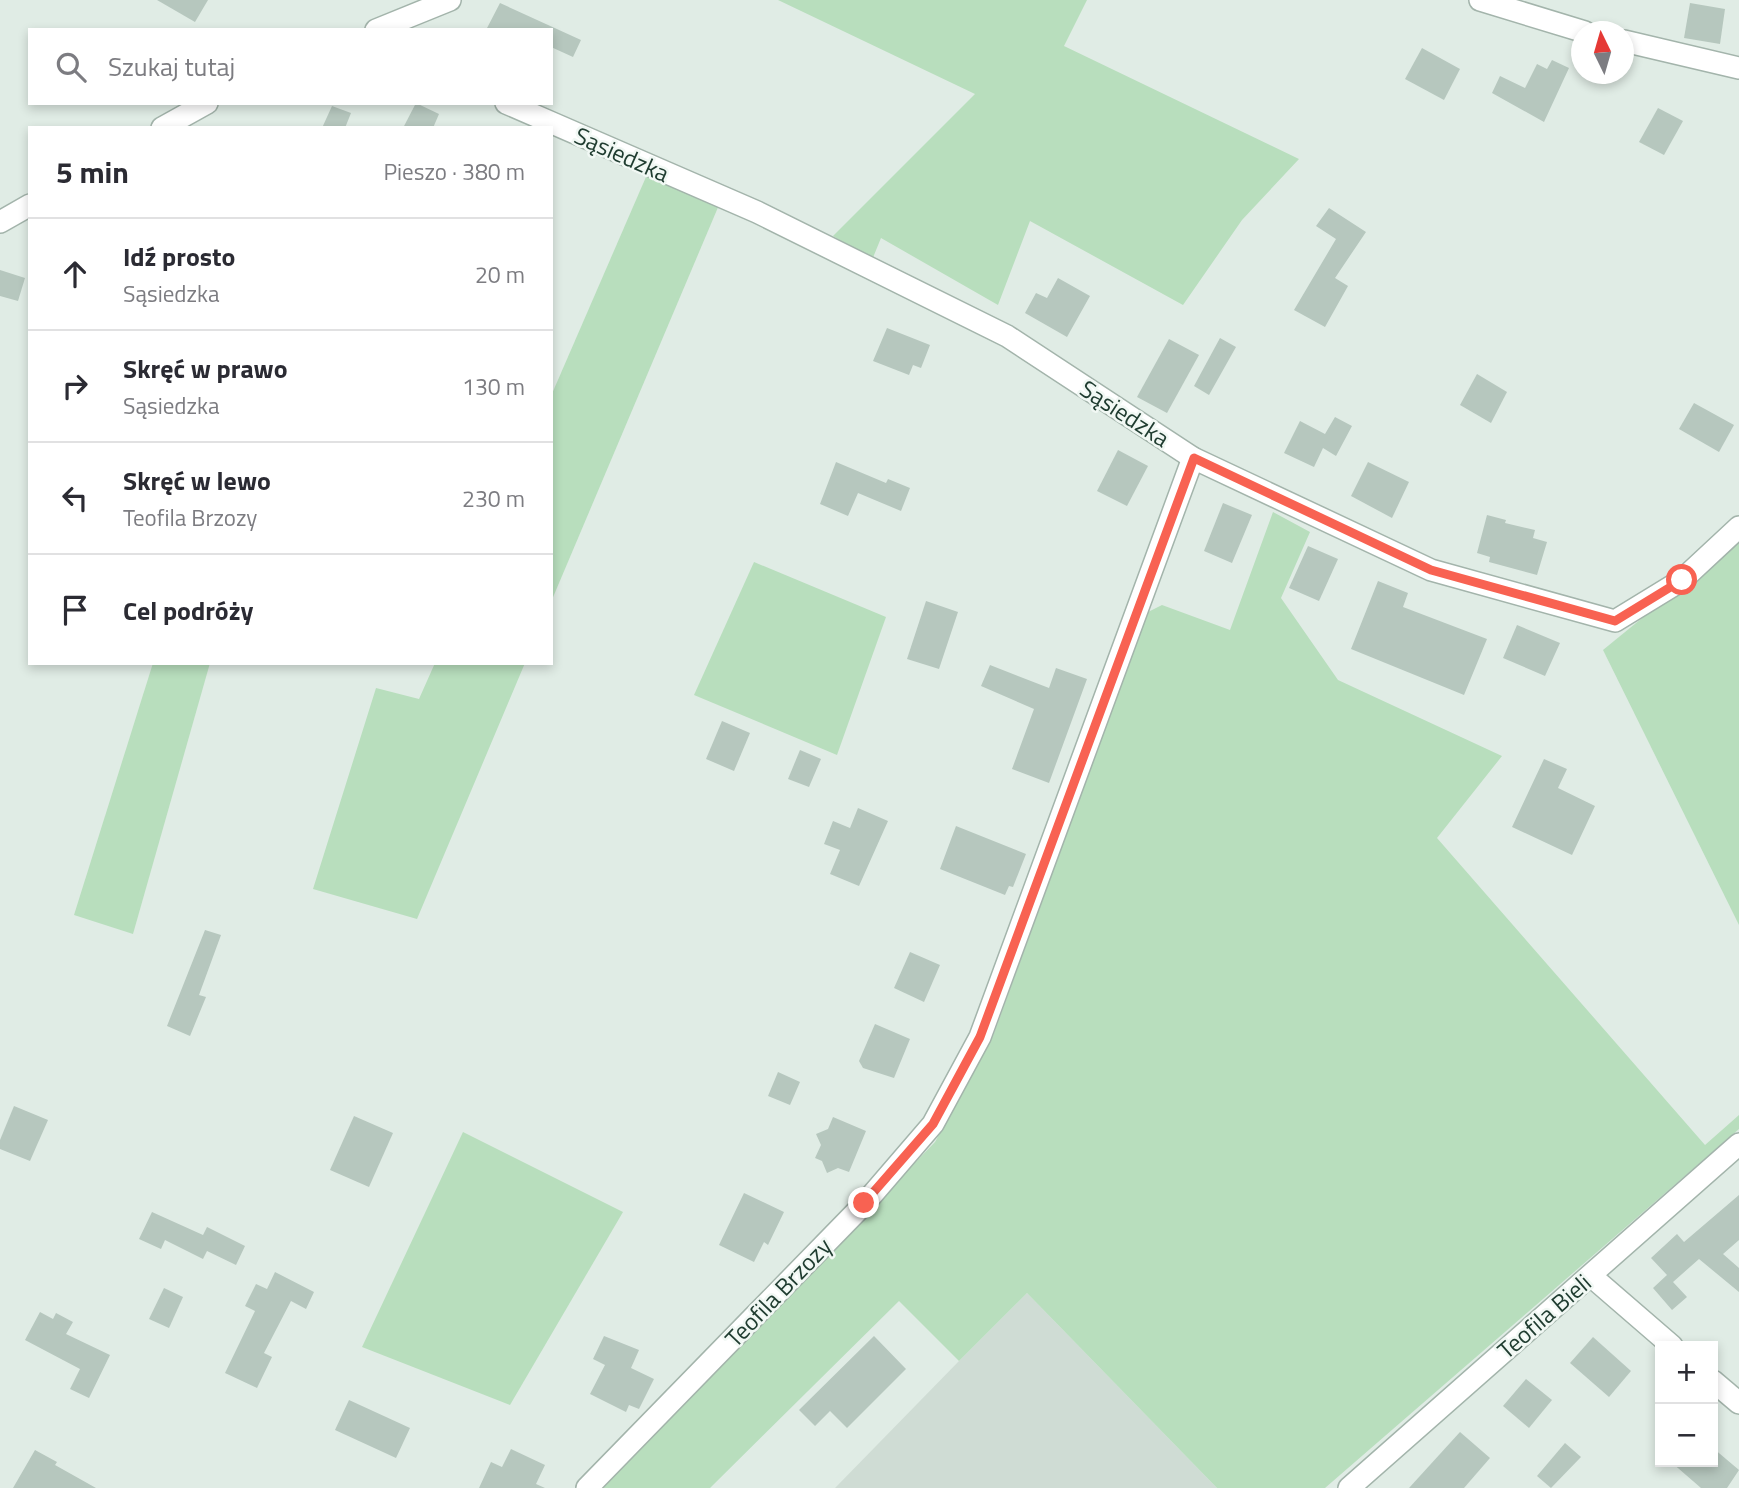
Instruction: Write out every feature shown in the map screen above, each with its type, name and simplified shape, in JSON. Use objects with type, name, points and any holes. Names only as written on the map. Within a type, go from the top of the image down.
[{"type":"street","points":[[381,28],[450,0]]},
{"type":"street","points":[[1480,0],[1571,28]]},
{"type":"street","points":[[1634,44],[1739,68]]},
{"type":"street","points":[[166,126],[203,105]]},
{"type":"street","name":"Sąsiedzka","points":[[511,105],[757,212],[1007,336],[1194,458],[1431,570],[1615,621],[1682,580],[1739,527]]},
{"type":"street","points":[[0,222],[28,206]]},
{"type":"street","name":"Teofila Brzozy","points":[[587,1488],[864,1203],[933,1124],[980,1037],[1194,458]]},
{"type":"street","name":"Teofila Bieli","points":[[1349,1488],[1739,1144]]},
{"type":"street","points":[[1591,1276],[1666,1341]]},
{"type":"street","points":[[1718,1385],[1739,1403]]},
{"type":"shaded area","points":[[1027,1293],[1217,1488],[835,1488],[959,1361]]},
{"type":"green space","points":[[778,0],[1087,0],[1064,46],[1299,159],[1242,220],[1183,305],[1030,221],[998,305],[881,238],[872,260],[833,236],[975,94]]},
{"type":"green space","points":[[649,170],[719,205],[553,597],[553,391]]},
{"type":"green space","points":[[1273,512],[1310,532],[1281,598],[1338,680],[1502,756],[1437,838],[1705,1145],[1739,1115],[1739,1129],[1325,1488],[1217,1488],[1027,1293],[959,1361],[899,1301],[710,1488],[601,1488],[935,1142],[993,1036],[1148,612],[1162,605],[1230,630]]},
{"type":"green space","points":[[1739,539],[1739,925],[1603,650]]},
{"type":"green space","points":[[754,562],[886,617],[837,755],[694,695]]},
{"type":"green space","points":[[152,665],[209,665],[133,934],[74,915]]},
{"type":"green space","points":[[434,665],[524,665],[417,919],[313,889],[376,688],[419,699]]},
{"type":"green space","points":[[463,1132],[623,1212],[510,1405],[362,1347]]},
{"type":"building","points":[[157,0],[208,0],[195,22]]},
{"type":"building","points":[[500,3],[581,40],[573,57],[553,48],[553,28],[487,28]]},
{"type":"building","points":[[1690,3],[1725,9],[1720,44],[1684,38]]},
{"type":"building","points":[[1422,48],[1460,69],[1444,100],[1405,79]]},
{"type":"building","points":[[1552,60],[1569,68],[1544,122],[1492,93],[1500,76],[1525,88],[1537,64],[1547,69]]},
{"type":"building","points":[[415,105],[439,114],[434,126],[404,126]]},
{"type":"building","points":[[332,106],[351,113],[346,126],[323,126]]},
{"type":"building","points":[[1658,108],[1683,121],[1664,155],[1639,142]]},
{"type":"building","points":[[1329,208],[1366,232],[1335,278],[1348,286],[1325,327],[1294,310],[1336,239],[1316,226]]},
{"type":"building","points":[[0,270],[25,278],[18,301],[0,296]]},
{"type":"building","points":[[1058,278],[1090,296],[1067,337],[1025,313],[1036,293],[1047,298]]},
{"type":"building","points":[[887,328],[930,345],[921,368],[913,365],[909,375],[873,361]]},
{"type":"building","points":[[1220,338],[1236,347],[1209,395],[1194,386]]},
{"type":"building","points":[[1169,339],[1199,355],[1167,413],[1137,397]]},
{"type":"building","points":[[1477,374],[1507,392],[1491,423],[1460,405]]},
{"type":"building","points":[[1694,403],[1734,425],[1719,452],[1679,429]]},
{"type":"building","points":[[1335,417],[1352,426],[1336,456],[1323,448],[1314,467],[1284,453],[1300,421],[1325,434]]},
{"type":"building","points":[[1118,450],[1148,466],[1127,506],[1097,491]]},
{"type":"building","points":[[836,462],[886,483],[888,479],[910,488],[901,511],[858,493],[848,516],[820,504]]},
{"type":"building","points":[[1368,462],[1409,482],[1392,518],[1351,496]]},
{"type":"building","points":[[1223,503],[1252,515],[1232,563],[1204,551]]},
{"type":"building","points":[[1487,515],[1506,520],[1505,523],[1535,530],[1533,538],[1547,542],[1537,575],[1489,562],[1490,557],[1477,553]]},
{"type":"building","points":[[1308,546],[1338,559],[1319,601],[1289,588]]},
{"type":"building","points":[[1378,581],[1408,593],[1403,607],[1487,639],[1464,695],[1351,649]]},
{"type":"building","points":[[926,601],[958,612],[939,669],[907,659]]},
{"type":"building","points":[[1517,625],[1560,643],[1545,676],[1503,658]]},
{"type":"building","points":[[990,665],[1049,688],[1056,668],[1087,679],[1049,783],[1012,769],[1034,709],[981,686]]},
{"type":"building","points":[[722,721],[750,733],[734,771],[706,759]]},
{"type":"building","points":[[800,750],[821,759],[809,787],[788,779]]},
{"type":"building","points":[[1544,759],[1567,769],[1558,788],[1595,806],[1572,855],[1512,827]]},
{"type":"building","points":[[858,808],[888,821],[859,886],[830,874],[840,850],[824,844],[833,821],[850,828]]},
{"type":"building","points":[[956,826],[1026,854],[1013,887],[1009,886],[1005,895],[940,869]]},
{"type":"building","points":[[205,930],[221,935],[199,995],[206,997],[190,1036],[167,1026]]},
{"type":"building","points":[[910,952],[940,965],[924,1002],[894,988]]},
{"type":"building","points":[[875,1024],[910,1039],[894,1078],[863,1068],[859,1061]]},
{"type":"building","points":[[778,1072],[800,1082],[790,1105],[768,1096]]},
{"type":"building","points":[[14,1106],[48,1120],[30,1161],[0,1149],[0,1140]]},
{"type":"building","points":[[354,1116],[393,1133],[369,1187],[330,1170]]},
{"type":"building","points":[[833,1117],[866,1131],[849,1172],[838,1168],[827,1173],[822,1161],[815,1158],[821,1145],[816,1134],[828,1129]]},
{"type":"building","points":[[744,1193],[784,1212],[768,1245],[764,1242],[754,1262],[719,1245]]},
{"type":"building","points":[[1739,1195],[1739,1240],[1723,1254],[1739,1268],[1739,1292],[1699,1259],[1673,1282],[1687,1297],[1672,1310],[1653,1288],[1667,1275],[1651,1258],[1677,1234],[1684,1242]]},
{"type":"building","points":[[152,1212],[203,1235],[207,1227],[245,1246],[236,1265],[207,1251],[203,1259],[165,1240],[161,1249],[139,1239]]},
{"type":"building","points":[[275,1272],[314,1292],[306,1309],[291,1301],[264,1353],[272,1357],[257,1388],[225,1373],[255,1311],[245,1306],[256,1284],[267,1289]]},
{"type":"building","points":[[164,1288],[183,1297],[169,1328],[149,1319]]},
{"type":"building","points":[[40,1312],[53,1319],[56,1313],[73,1322],[66,1334],[110,1355],[89,1398],[70,1389],[80,1369],[25,1340]]},
{"type":"building","points":[[604,1336],[639,1350],[631,1368],[654,1379],[639,1409],[629,1405],[626,1412],[590,1394],[605,1365],[593,1359]]},
{"type":"building","points":[[874,1336],[906,1369],[847,1428],[830,1411],[815,1426],[799,1410]]},
{"type":"building","points":[[1593,1337],[1631,1371],[1609,1397],[1570,1363]]},
{"type":"building","points":[[1526,1379],[1552,1400],[1529,1428],[1503,1406]]},
{"type":"building","points":[[349,1400],[410,1428],[396,1458],[335,1430]]},
{"type":"building","points":[[1460,1432],[1490,1458],[1464,1488],[1409,1488]]},
{"type":"building","points":[[1565,1443],[1581,1457],[1551,1488],[1537,1476]]},
{"type":"building","points":[[511,1449],[545,1465],[536,1484],[545,1488],[479,1488],[491,1462],[502,1467]]},
{"type":"building","points":[[35,1450],[57,1462],[55,1465],[96,1488],[13,1488]]},
{"type":"building","points":[[1718,1452],[1739,1470],[1727,1488],[1701,1488],[1677,1467],[1718,1467]]},
{"type":"route","points":[[864,1203],[933,1124],[980,1037],[1194,458],[1431,570],[1615,621],[1641,608],[1682,580]]}]
